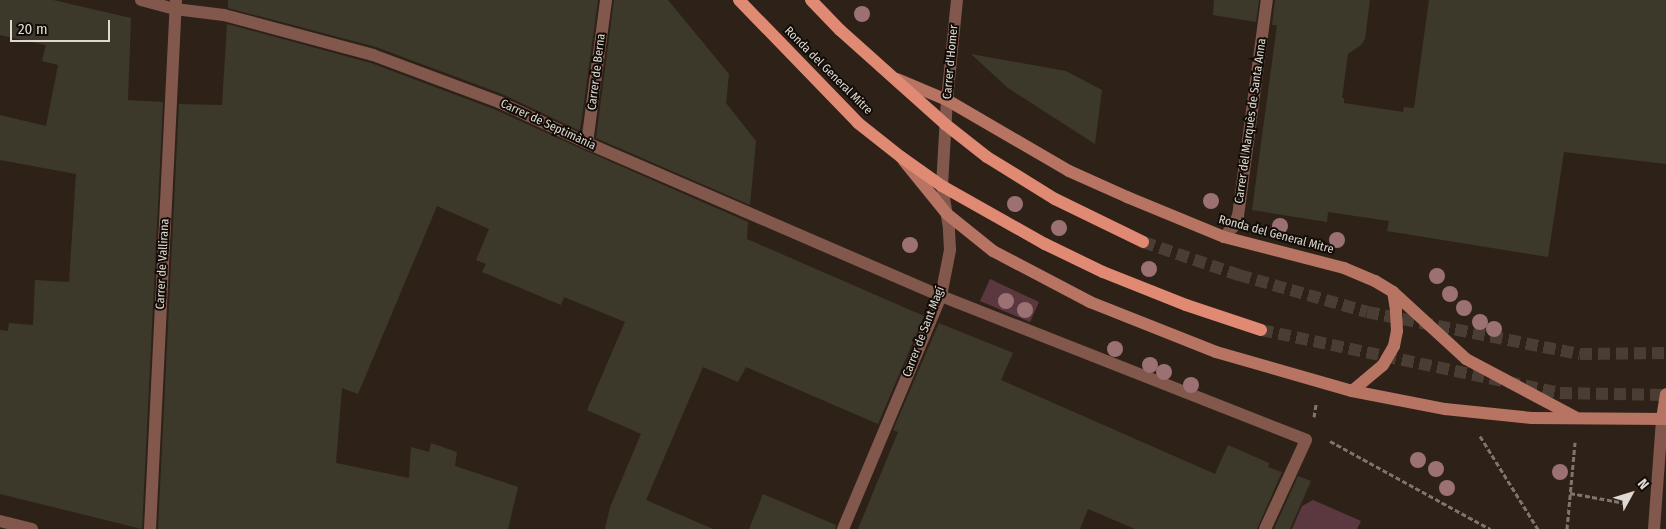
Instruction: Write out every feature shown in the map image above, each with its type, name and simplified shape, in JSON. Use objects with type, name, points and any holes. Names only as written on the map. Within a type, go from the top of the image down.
[{"type":"main road","name":"Ronda del General Mitre","points":[[739,0],[858,123],[901,158],[942,186],[1045,244],[1103,272],[1186,305],[1261,330]]},
{"type":"main road","name":"Ronda del General Mitre","points":[[811,0],[840,30],[897,79],[945,124],[987,157],[1055,199],[1143,242]]},
{"type":"main road","name":"Ronda del General Mitre","points":[[897,79],[947,100],[1069,171],[1224,237],[1344,268],[1376,281],[1392,292],[1466,359],[1577,418]]},
{"type":"main road","name":"Ronda del General Mitre","points":[[901,158],[947,214],[993,251],[1090,302],[1216,352],[1352,391],[1445,409],[1532,418],[1664,419]]},
{"type":"main road","points":[[1352,391],[1382,365],[1394,346],[1397,331],[1396,310],[1392,292]]},
{"type":"main road","points":[[1664,419],[1666,394]]},
{"type":"street","name":"Carrer de Septimània","points":[[141,0],[176,4],[224,15],[373,55],[499,102],[587,143],[941,296]]},
{"type":"street","name":"Carrer de Berna","points":[[587,143],[606,0]]},
{"type":"street","name":"Carrer d'Homer","points":[[945,124],[957,0]]},
{"type":"street","name":"Carrer del Marquès de Santa Anna","points":[[1224,237],[1233,227],[1238,216],[1267,0]]},
{"type":"street","name":"Carrer de Vallirana","points":[[150,529],[176,4]]},
{"type":"street","name":"Carrer de Sant Magí","points":[[843,529],[941,296],[950,250],[942,186],[945,124]]},
{"type":"street","points":[[941,296],[1306,440],[1265,529]]},
{"type":"street","points":[[1654,529],[1664,419]]},
{"type":"street","points":[[0,521],[32,529]]},
{"type":"path","points":[[1479,434],[1538,529]]},
{"type":"path","points":[[1328,440],[1490,529]]},
{"type":"path","points":[[1567,529],[1575,440]]},
{"type":"path","points":[[1570,493],[1625,503]]},
{"type":"shaded area","points":[[990,279],[1039,302],[1030,322],[980,301]]},
{"type":"shaded area","points":[[1313,500],[1361,521],[1357,529],[1292,529],[1302,506]]},
{"type":"building","points":[[0,0],[53,0],[131,18],[128,100],[163,102],[142,529],[0,494],[0,330],[8,331],[9,323],[33,325],[35,280],[69,282],[76,174],[0,160],[0,115],[46,126],[58,65],[42,61],[46,45],[0,35]]},
{"type":"building","points":[[228,0],[598,0],[580,131],[502,94],[376,47],[228,8]]},
{"type":"building","points":[[614,0],[668,0],[729,74],[726,103],[756,141],[750,205],[596,138]]},
{"type":"building","points":[[1214,0],[1259,0],[1256,22],[1213,15]]},
{"type":"building","points":[[1275,0],[1370,0],[1365,39],[1361,45],[1348,54],[1342,98],[1344,98],[1344,103],[1403,112],[1404,107],[1414,108],[1429,0],[1666,0],[1666,164],[1564,152],[1548,257],[1387,231],[1389,221],[1328,212],[1327,222],[1252,210],[1277,25],[1272,25]]},
{"type":"building","points":[[227,24],[371,63],[496,110],[748,222],[747,239],[924,316],[878,424],[746,367],[738,382],[703,367],[646,500],[713,529],[605,529],[610,507],[641,434],[587,410],[625,322],[564,297],[561,305],[482,272],[486,264],[476,260],[489,229],[437,206],[358,394],[342,388],[336,463],[409,478],[411,447],[429,452],[431,443],[457,452],[455,466],[518,487],[508,529],[158,529],[179,104],[222,105]]},
{"type":"building","points":[[971,54],[1066,71],[1102,90],[1095,144],[1008,88]]},
{"type":"building","points":[[939,323],[1013,353],[1001,380],[1215,474],[1228,445],[1269,463],[1268,467],[1282,472],[1257,529],[1135,529],[1088,509],[1080,529],[858,529],[898,432],[893,430]]},
{"type":"building","points":[[1298,476],[1311,481],[1290,529],[1274,529]]},
{"type":"building","points":[[763,494],[836,525],[835,529],[749,529]]},
{"type":"tunnel","points":[[1143,242],[1239,275],[1367,312],[1580,354],[1666,353]]},
{"type":"tunnel","points":[[1261,330],[1560,393],[1666,395]]}]
